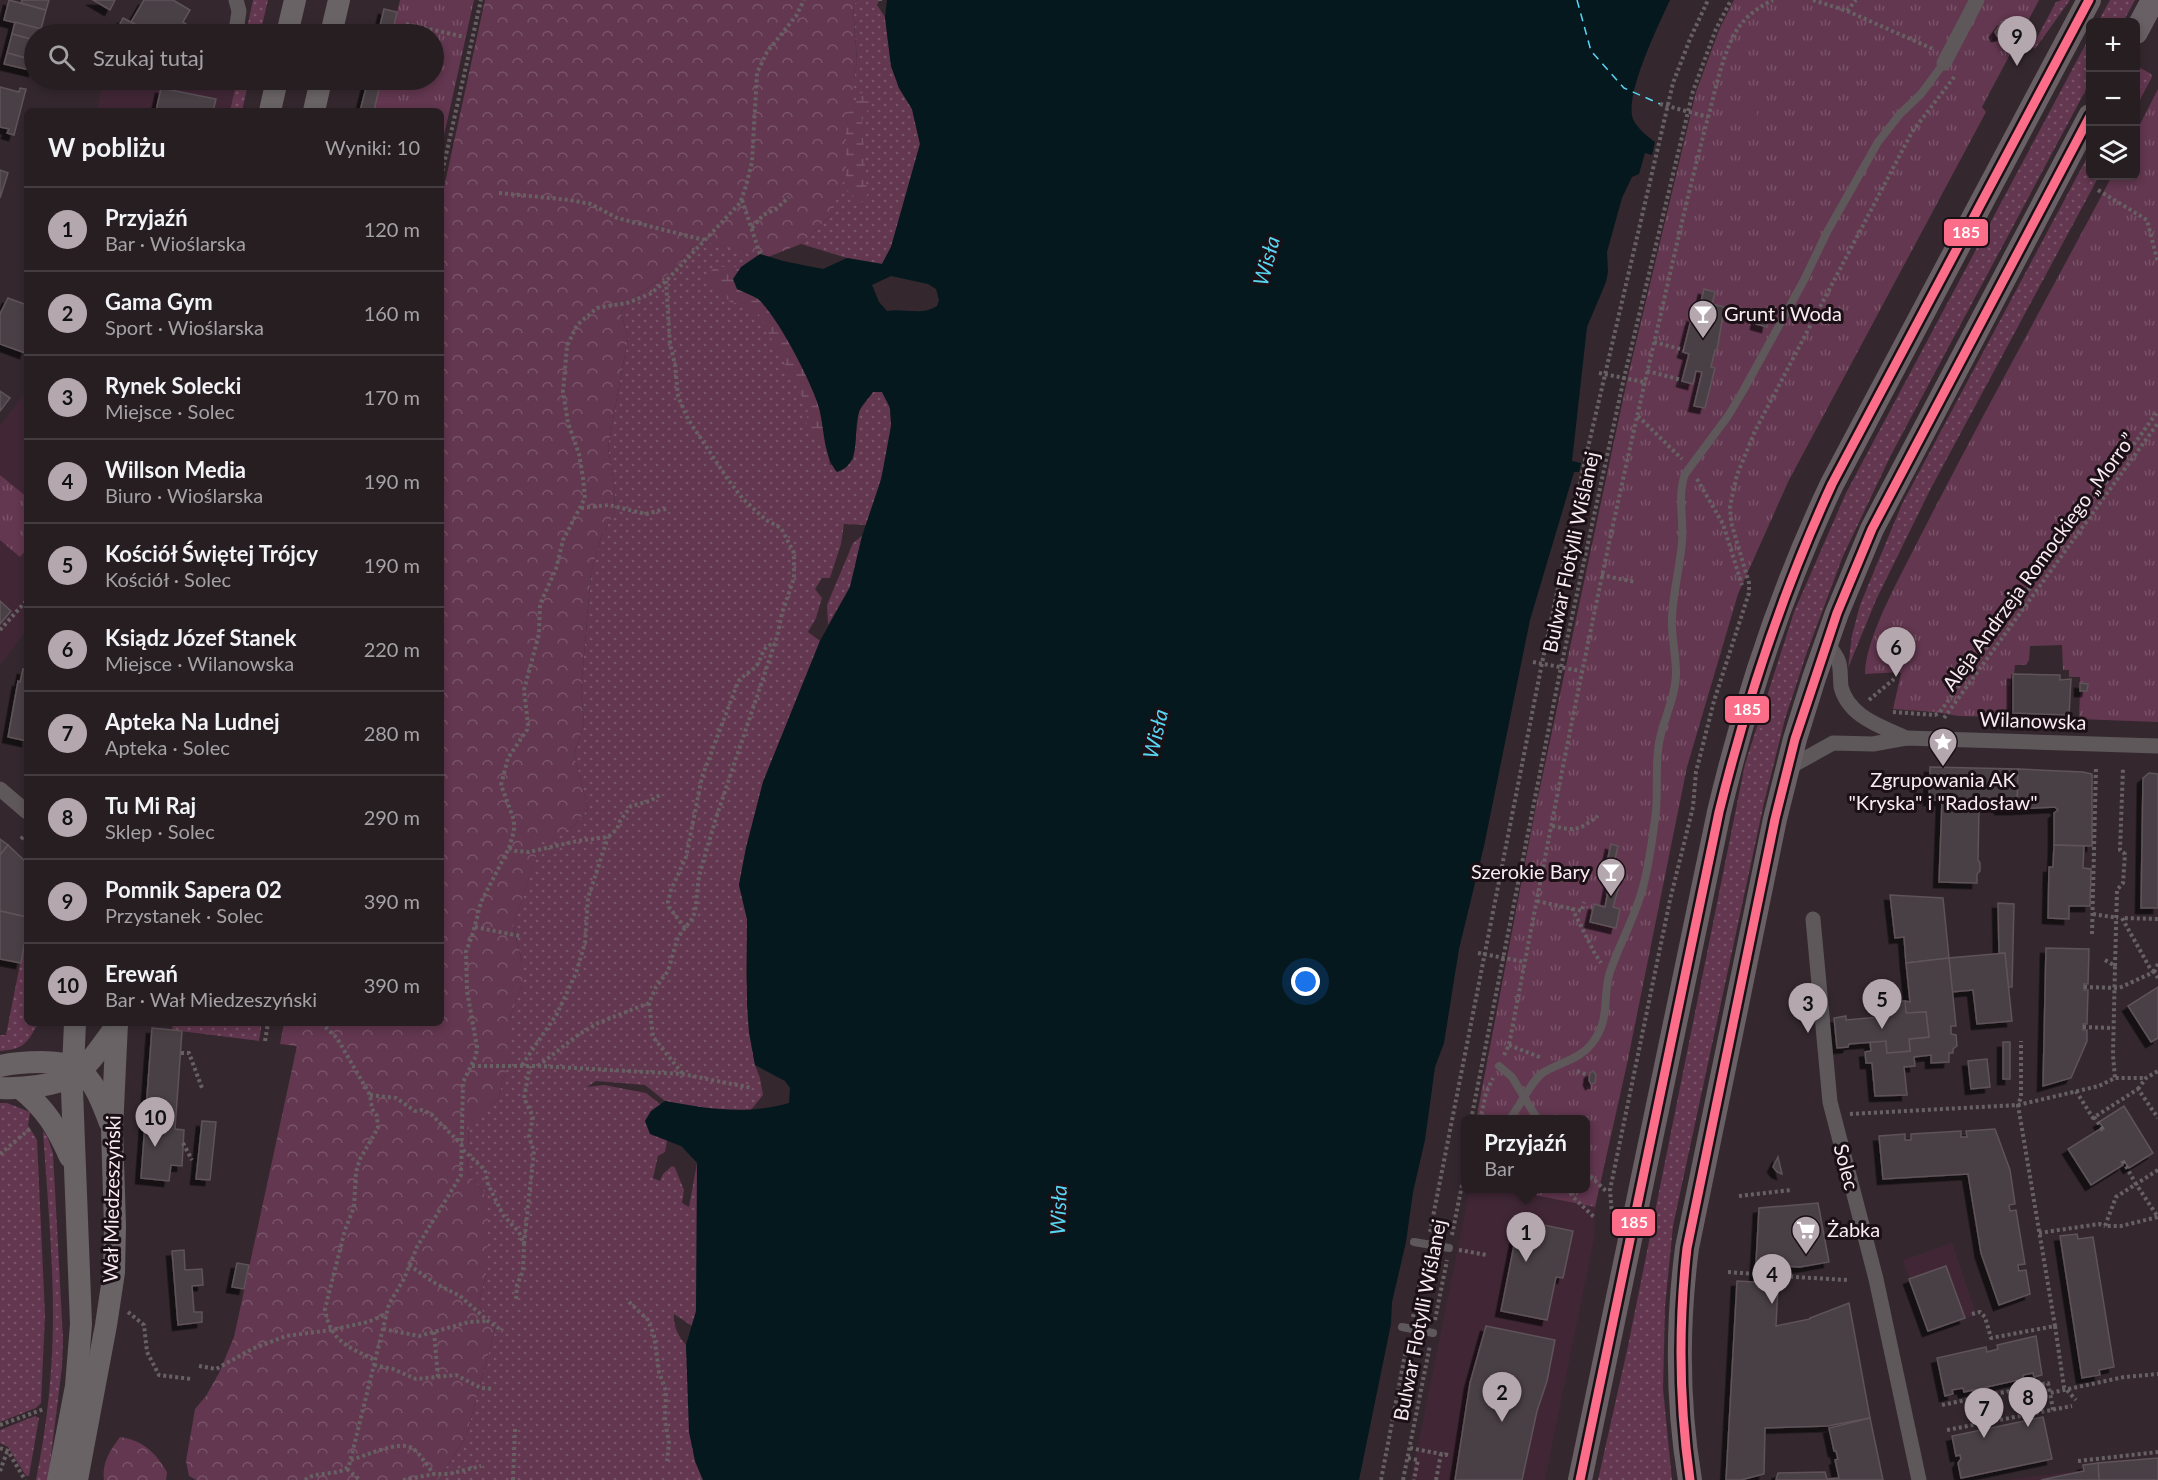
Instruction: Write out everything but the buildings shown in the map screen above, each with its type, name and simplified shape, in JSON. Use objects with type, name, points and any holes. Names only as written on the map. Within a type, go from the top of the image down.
[{"type":"main road","points":[[289,24],[295,0]]},
{"type":"main road","points":[[333,24],[339,0]]},
{"type":"main road","points":[[1580,1480],[1701,891],[1728,771],[1785,590],[1827,493],[2089,0]]},
{"type":"main road","points":[[2140,24],[2153,0]]},
{"type":"main road","points":[[271,108],[275,90]]},
{"type":"main road","points":[[315,108],[319,90]]},
{"type":"main road","points":[[1690,1480],[1682,1420],[1680,1367],[1682,1296],[1687,1248],[1773,830],[1803,710],[1849,582],[1883,507],[2086,125]]},
{"type":"main road","points":[[39,1063],[62,1048],[73,1026]]},
{"type":"main road","name":"Wał Miedzeszyński","points":[[58,1480],[76,1386],[81,1324],[75,1168],[74,1026]]},
{"type":"main road","points":[[9,1088],[75,1071],[115,1026]]},
{"type":"main road","name":"Wał Miedzeszyński","points":[[77,1480],[114,1272],[116,1226],[112,1130],[117,1026]]},
{"type":"main road","points":[[2,1065],[59,1063],[75,1071],[93,1086],[112,1130]]},
{"type":"main road","points":[[9,1088],[38,1102],[60,1135],[75,1168]]},
{"type":"street","points":[[236,0],[239,11],[237,24]]},
{"type":"street","points":[[1946,59],[1977,0]]},
{"type":"street","name":"Wilanowska","points":[[1827,643],[1839,663],[1840,678],[1847,702],[1867,720],[1906,738]]},
{"type":"street","name":"Wilanowska","points":[[1788,768],[1833,743],[1873,744],[1906,738],[2158,746]]},
{"type":"street","points":[[0,789],[24,809]]},
{"type":"street","name":"Solec","points":[[1813,920],[1830,1102],[1876,1279],[1919,1480]]},
{"type":"lane","points":[[1512,1115],[1543,1073],[1580,1055],[1593,1042],[1602,1027],[1607,1011],[1609,974],[1635,915],[1645,882],[1656,811],[1658,747],[1665,716],[1675,688],[1676,661],[1671,621],[1682,541],[1682,483],[1689,466],[1728,416],[1743,392],[1803,282],[1827,232],[1878,142],[1900,114],[1921,94],[1946,59]]},
{"type":"lane","points":[[1499,1066],[1512,1077],[1536,1115]]},
{"type":"lane","points":[[1414,1242],[1449,1248]]},
{"type":"lane","points":[[1406,1328],[1433,1333]]},
{"type":"path","points":[[444,164],[481,0]]},
{"type":"path","points":[[347,1469],[389,1304],[404,1279],[417,1247],[461,1174],[463,1082],[472,1066],[477,1047],[467,991],[466,952],[481,902],[514,831],[514,820],[501,785],[508,758],[527,730],[524,690],[538,634],[540,604],[556,569],[563,540],[585,498],[584,478],[579,454],[568,423],[563,392],[567,346],[571,335],[585,317],[597,308],[638,300],[650,294],[666,281],[734,212],[741,199],[752,162],[757,73],[766,52],[796,16],[804,0]]},
{"type":"path","points":[[1381,1480],[1406,1328],[1427,1244],[1602,373],[1667,106],[1682,60],[1707,0]]},
{"type":"path","name":"Bulwar Flotylli Wiślanej","points":[[1472,1115],[1561,667],[1624,378],[1687,112],[1703,60],[1731,0]]},
{"type":"path","points":[[1481,1115],[1486,1093],[1509,1046],[1601,575],[1644,382],[1708,117],[1732,39],[1748,16],[1757,8],[1773,0]]},
{"type":"path","points":[[1813,0],[1847,11],[1946,59]]},
{"type":"path","points":[[1847,11],[1856,0]]},
{"type":"path","points":[[444,32],[465,37]]},
{"type":"path","points":[[1660,104],[1708,117]]},
{"type":"path","points":[[2098,190],[2147,220],[2158,263]]},
{"type":"path","points":[[499,193],[591,204],[617,218],[704,240]]},
{"type":"path","points":[[751,229],[763,215],[776,209],[789,197]]},
{"type":"path","points":[[741,199],[760,254]]},
{"type":"path","points":[[666,281],[670,344],[675,364],[678,396],[688,419],[729,481],[766,520],[781,528],[787,535],[794,553],[795,578],[716,818],[699,876],[695,912],[678,937],[668,971],[656,987],[649,1003],[654,1037],[682,1074]]},
{"type":"path","points":[[1665,296],[1671,298]]},
{"type":"path","points":[[1654,342],[1684,350]]},
{"type":"path","points":[[1647,371],[1682,380]]},
{"type":"path","points":[[1602,373],[1644,382]]},
{"type":"path","points":[[1888,709],[1913,714],[1935,715],[1940,712],[2158,411]]},
{"type":"path","points":[[1637,416],[1689,466],[1723,524],[1742,585]]},
{"type":"path","name":"Aleja Andrzeja Romockiego „Morro”","points":[[1944,718],[2158,423]]},
{"type":"path","points":[[581,508],[609,505],[646,514],[669,508]]},
{"type":"path","points":[[1601,575],[1635,582]]},
{"type":"path","points":[[0,630],[24,603]]},
{"type":"path","points":[[685,928],[669,907],[668,902],[686,857],[702,777],[738,682],[742,676],[757,665],[767,645],[775,643]]},
{"type":"path","points":[[1533,662],[1581,671]]},
{"type":"path","points":[[1869,700],[1894,679]]},
{"type":"path","points":[[1863,706],[1876,703]]},
{"type":"path","points":[[2092,934],[2096,767]]},
{"type":"path","points":[[2115,1078],[2114,988],[2120,918],[2117,890],[2123,883],[2125,854],[2120,850],[2123,768]]},
{"type":"path","points":[[522,1066],[557,1014],[576,973],[585,942],[588,898],[608,837],[617,829],[631,806],[650,801],[661,795]]},
{"type":"path","points":[[1551,826],[1570,830],[1582,828],[1598,816]]},
{"type":"path","points":[[21,839],[24,836]]},
{"type":"path","points":[[508,848],[529,852],[577,841],[608,837]]},
{"type":"path","points":[[1537,901],[1582,911],[1584,902]]},
{"type":"path","points":[[1572,908],[1594,952],[1609,974]]},
{"type":"path","points":[[2093,914],[2120,918],[2158,919]]},
{"type":"path","points":[[2120,918],[2151,970],[2156,971]]},
{"type":"path","points":[[475,927],[520,936]]},
{"type":"path","points":[[1478,953],[1525,962]]},
{"type":"path","points":[[2105,960],[2115,966]]},
{"type":"path","points":[[2158,964],[2156,971],[2158,978]]},
{"type":"path","points":[[2084,987],[2119,988],[2156,971]]},
{"type":"path","points":[[538,1066],[578,1035],[598,1023],[649,1003]]},
{"type":"path","points":[[265,1041],[268,1026]]},
{"type":"path","points":[[324,1026],[337,1038],[370,1095],[372,1109],[377,1116],[378,1128],[360,1159],[356,1172],[354,1207],[345,1230],[325,1309],[331,1330],[340,1342],[374,1362],[416,1379],[456,1375],[481,1388],[494,1389]]},
{"type":"path","points":[[2083,1027],[2113,1028]]},
{"type":"path","points":[[2021,1041],[2021,1097],[2018,1105],[2064,1387],[2076,1400]]},
{"type":"path","points":[[181,1053],[189,1053],[202,1088]]},
{"type":"path","points":[[472,1066],[538,1066],[682,1074],[752,1088]]},
{"type":"path","points":[[516,1300],[517,1285],[523,1271],[534,1151],[529,1137],[533,1117],[524,1098],[530,1066]]},
{"type":"path","points":[[2094,1117],[2138,1089],[2146,1078],[2158,1071]]},
{"type":"path","points":[[1846,1114],[2018,1105],[2099,1086],[2115,1078],[2146,1078]]},
{"type":"path","points":[[2138,1089],[2158,1118]]},
{"type":"path","points":[[2076,1091],[2103,1130]]},
{"type":"path","points":[[370,1095],[396,1098],[415,1111],[422,1110],[431,1114],[486,1170],[488,1184],[503,1215],[519,1232],[524,1244]]},
{"type":"path","points":[[0,1154],[36,1124]]},
{"type":"path","points":[[183,1143],[192,1160]]},
{"type":"path","points":[[2039,1233],[2099,1224],[2121,1226],[2158,1217],[2123,1161]]},
{"type":"path","points":[[2105,1226],[2116,1197],[2158,1170]]},
{"type":"path","points":[[1590,1176],[1606,1191]]},
{"type":"path","name":"Bulwar Flotylli Wiślanej","points":[[1403,1480],[1461,1189]]},
{"type":"path","points":[[1739,1196],[1791,1190]]},
{"type":"path","points":[[1570,1193],[1595,1218]]},
{"type":"path","points":[[1464,1251],[1487,1255]]},
{"type":"path","points":[[409,1265],[433,1282],[460,1296],[503,1330]]},
{"type":"path","points":[[1728,1272],[1755,1274]]},
{"type":"path","points":[[1778,1276],[1847,1280]]},
{"type":"path","points":[[628,1302],[648,1320],[654,1335],[659,1372],[666,1391],[665,1421],[669,1443],[667,1461]]},
{"type":"path","points":[[126,1311],[144,1325],[147,1352],[159,1375],[191,1378]]},
{"type":"path","points":[[1972,1314],[1980,1312],[1985,1317],[1991,1338],[2055,1326]]},
{"type":"path","points":[[199,1366],[216,1369],[252,1349],[286,1336],[368,1322],[386,1314]]},
{"type":"path","points":[[383,1329],[419,1336],[469,1322],[489,1321]]},
{"type":"path","points":[[434,1332],[438,1377]]},
{"type":"path","points":[[2050,1394],[2124,1377],[2158,1374]]},
{"type":"path","points":[[1942,1405],[2048,1383],[2053,1410]]},
{"type":"path","points":[[1947,1430],[2072,1406]]},
{"type":"path","points":[[0,1425],[44,1409]]},
{"type":"path","points":[[513,1480],[515,1429]]},
{"type":"path","points":[[351,1460],[405,1445],[413,1448],[434,1474]]},
{"type":"path","points":[[0,1448],[8,1451],[25,1480]]},
{"type":"path","points":[[1410,1448],[1446,1455],[1447,1450]]},
{"type":"path","points":[[0,1471],[8,1451]]},
{"type":"path","points":[[2078,1461],[2158,1452]]},
{"type":"path","points":[[1436,1480],[1441,1454]]},
{"type":"path","points":[[1408,1458],[1418,1460],[1414,1480]]},
{"type":"path","points":[[403,1480],[434,1474],[449,1474],[480,1466]]},
{"type":"path","points":[[305,1480],[315,1474],[347,1469],[360,1480]]},
{"type":"shaded area","points":[[101,90],[235,90],[231,108],[98,108]]},
{"type":"shaded area","points":[[24,394],[24,633],[0,665],[0,426]]},
{"type":"shaded area","points":[[1469,1193],[1524,1193],[1595,1207],[1594,1238],[1545,1480],[1411,1480]]},
{"type":"shaded area","points":[[1952,1243],[1976,1315],[1928,1331],[1903,1260]]},
{"type":"shaded area","points":[[2098,1463],[2099,1480],[2004,1480],[2081,1471],[2081,1465]]},
{"type":"green space","points":[[253,0],[268,0],[262,24],[248,24]]},
{"type":"green space","points":[[400,0],[474,0],[444,135],[444,108],[375,108],[379,90],[444,90],[444,24],[394,24]]},
{"type":"green space","points":[[485,0],[857,0],[853,7],[857,61],[846,124],[846,174],[831,215],[801,244],[768,257],[705,242],[693,245],[672,272],[635,296],[621,312],[628,338],[608,447],[615,490],[614,515],[602,534],[591,573],[581,691],[584,723],[574,755],[588,809],[573,827],[541,842],[513,926],[522,962],[522,985],[509,1020],[509,1059],[498,1099],[469,1124],[467,1173],[484,1192],[488,1214],[487,1271],[478,1305],[495,1329],[466,1437],[438,1480],[196,1480],[189,1476],[186,1461],[195,1409],[206,1396],[219,1373],[234,1337],[297,1046],[280,1044],[283,1026],[444,1026],[444,187]]},
{"type":"green space","points":[[857,0],[879,0],[877,5],[885,17],[891,66],[899,88],[912,109],[920,144],[891,247],[882,264],[847,258],[801,244],[831,215],[857,61],[853,7]]},
{"type":"green space","points":[[1734,0],[2039,0],[1982,107],[1986,112],[1789,480],[1738,594],[1687,767],[1627,1064],[1595,1207],[1524,1193],[1590,1193],[1590,1115],[1477,1115],[1535,811],[1628,376],[1696,92],[1719,30]]},
{"type":"green space","points":[[2070,0],[2035,49],[2032,47],[2056,2]]},
{"type":"green space","points":[[2110,0],[2135,0],[2125,18],[2100,18]]},
{"type":"green space","points":[[2086,43],[2086,89],[1891,455],[1843,556],[1785,719],[1764,803],[1673,1226],[1665,1307],[1663,1389],[1672,1480],[1598,1480],[1628,1346],[1745,764],[1794,612],[1846,493]]},
{"type":"green space","points":[[2140,68],[2152,77],[2140,100]]},
{"type":"green space","points":[[2158,89],[2158,722],[2079,719],[2080,691],[2087,691],[2088,684],[2080,683],[2080,677],[2069,677],[2069,670],[2063,670],[2062,645],[2030,646],[2029,660],[2026,665],[2015,665],[2014,674],[2011,674],[2011,714],[2007,717],[1958,716],[1893,709],[1900,672],[1865,674],[1871,642],[1878,624],[1894,587],[1942,493],[2110,180],[2140,180],[2140,124]]},
{"type":"green space","points":[[235,90],[247,90],[243,108],[231,108]]},
{"type":"green space","points":[[860,93],[872,95],[873,101],[862,120],[867,196],[860,205],[847,191],[846,124],[850,108]]},
{"type":"green space","points":[[1720,98],[1758,108],[1756,118],[1717,108]]},
{"type":"green space","points":[[2086,159],[2086,180],[2097,180],[1930,490],[1876,600],[1848,668],[1852,635],[1860,605],[1902,504]]},
{"type":"green space","points":[[705,242],[760,254],[741,267],[825,436],[830,465],[853,460],[859,411],[873,392],[882,392],[887,400],[891,421],[888,451],[866,525],[844,524],[841,544],[830,578],[822,578],[815,589],[822,598],[816,618],[808,632],[820,641],[763,782],[746,848],[739,885],[747,919],[746,974],[749,1032],[763,1095],[750,1111],[709,1109],[665,1101],[645,1085],[596,1081],[587,1087],[604,1085],[646,1093],[664,1107],[667,1141],[665,1152],[658,1156],[653,1178],[660,1181],[663,1174],[672,1166],[675,1168],[684,1190],[682,1203],[689,1207],[697,1163],[681,1146],[706,1163],[695,1328],[674,1314],[677,1331],[686,1345],[695,1461],[703,1480],[438,1480],[466,1437],[495,1329],[478,1305],[487,1271],[484,1192],[467,1173],[469,1123],[498,1099],[509,1059],[509,1020],[522,985],[522,961],[513,926],[541,841],[573,827],[588,809],[574,755],[584,723],[581,691],[591,573],[602,534],[614,515],[615,490],[608,447],[628,338],[621,312],[635,296],[672,272],[693,245]]},
{"type":"green space","points":[[760,254],[768,257],[803,350],[827,446],[806,423],[808,408],[758,313],[739,303],[731,303],[710,281],[709,272],[716,267],[741,267]]},
{"type":"green space","points":[[0,475],[24,495],[24,552],[20,557],[0,540]]},
{"type":"green space","points":[[862,536],[850,587],[828,625],[827,605],[853,543]]},
{"type":"green space","points":[[24,944],[24,1026],[37,1026],[24,1044],[14,1049],[0,1051],[0,1035],[6,1035]]},
{"type":"green space","points":[[173,1026],[262,1026],[259,1041],[172,1030]]},
{"type":"green space","points":[[0,1103],[7,1103],[30,1112],[28,1125],[37,1140],[45,1315],[41,1403],[36,1408],[0,1422]]},
{"type":"green space","points":[[43,1131],[53,1153],[63,1339],[62,1367],[48,1480],[36,1480],[49,1398],[53,1336],[50,1223]]},
{"type":"green space","points":[[35,1416],[39,1418],[29,1476],[26,1476],[8,1447],[0,1443],[0,1430]]},
{"type":"green space","points":[[120,1437],[136,1441],[148,1448],[167,1472],[166,1480],[104,1480],[106,1462]]},
{"type":"water","name":"Wisła","points":[[887,0],[1670,0],[1651,42],[1633,94],[1633,119],[1639,128],[1655,142],[1652,155],[1645,153],[1639,174],[1632,177],[1622,198],[1607,252],[1606,282],[1587,327],[1572,461],[1581,463],[1579,472],[1574,472],[1530,620],[1484,846],[1459,949],[1444,1043],[1435,1067],[1425,1140],[1413,1192],[1406,1242],[1392,1302],[1391,1324],[1359,1480],[703,1480],[695,1461],[689,1432],[686,1345],[696,1311],[697,1163],[681,1146],[650,1134],[645,1121],[651,1111],[665,1101],[727,1110],[758,1109],[789,1103],[790,1088],[785,1081],[755,1065],[747,1004],[747,919],[739,885],[763,782],[820,641],[850,587],[862,536],[881,480],[891,426],[890,408],[882,392],[873,392],[859,412],[854,455],[845,468],[837,472],[829,459],[820,411],[794,352],[766,307],[758,299],[737,289],[733,279],[741,267],[760,254],[823,269],[847,258],[882,264],[891,247],[920,144],[912,109],[899,88],[891,66],[885,17]],"holes":[[[891,276],[928,284],[936,289],[939,300],[937,306],[925,311],[887,311],[879,302],[872,285]]]},
{"type":"ferry route","points":[[1577,0],[1591,51],[1624,88],[1660,104]]},
{"type":"transit line","name":"185","points":[[1580,1480],[1719,812],[1768,645],[1798,564],[1832,484],[2089,0]]},
{"type":"transit line","name":"185","points":[[1690,1480],[1681,1364],[1682,1306],[1687,1248],[1775,819],[1795,739],[1837,613],[1872,529],[2086,124]]},
{"type":"place","name":"Pomnik Sapera 02","points":[[2017,66]]},
{"type":"place","name":"Grunt i Woda","points":[[1703,340]]},
{"type":"place","name":"Ksiądz Józef Stanek","points":[[1896,677]]},
{"type":"place","name":"Zgrupowania AK \"Kryska\" i \"Radosław\"","points":[[1943,768]]},
{"type":"place","name":"Szerokie Bary","points":[[1611,898]]},
{"type":"place","name":"Kościół Świętej Trójcy","points":[[1882,1029]]},
{"type":"place","name":"Rynek Solecki","points":[[1808,1033]]},
{"type":"place","name":"Erewań","points":[[155,1147]]},
{"type":"place","name":"Żabka","points":[[1806,1256]]},
{"type":"place","name":"Przyjaźń","points":[[1526,1262]]},
{"type":"place","name":"Willson Media","points":[[1772,1304]]},
{"type":"place","name":"Gama Gym","points":[[1502,1422]]},
{"type":"place","name":"Tu Mi Raj","points":[[2028,1427]]},
{"type":"place","name":"Apteka Na Ludnej","points":[[1984,1438]]}]
